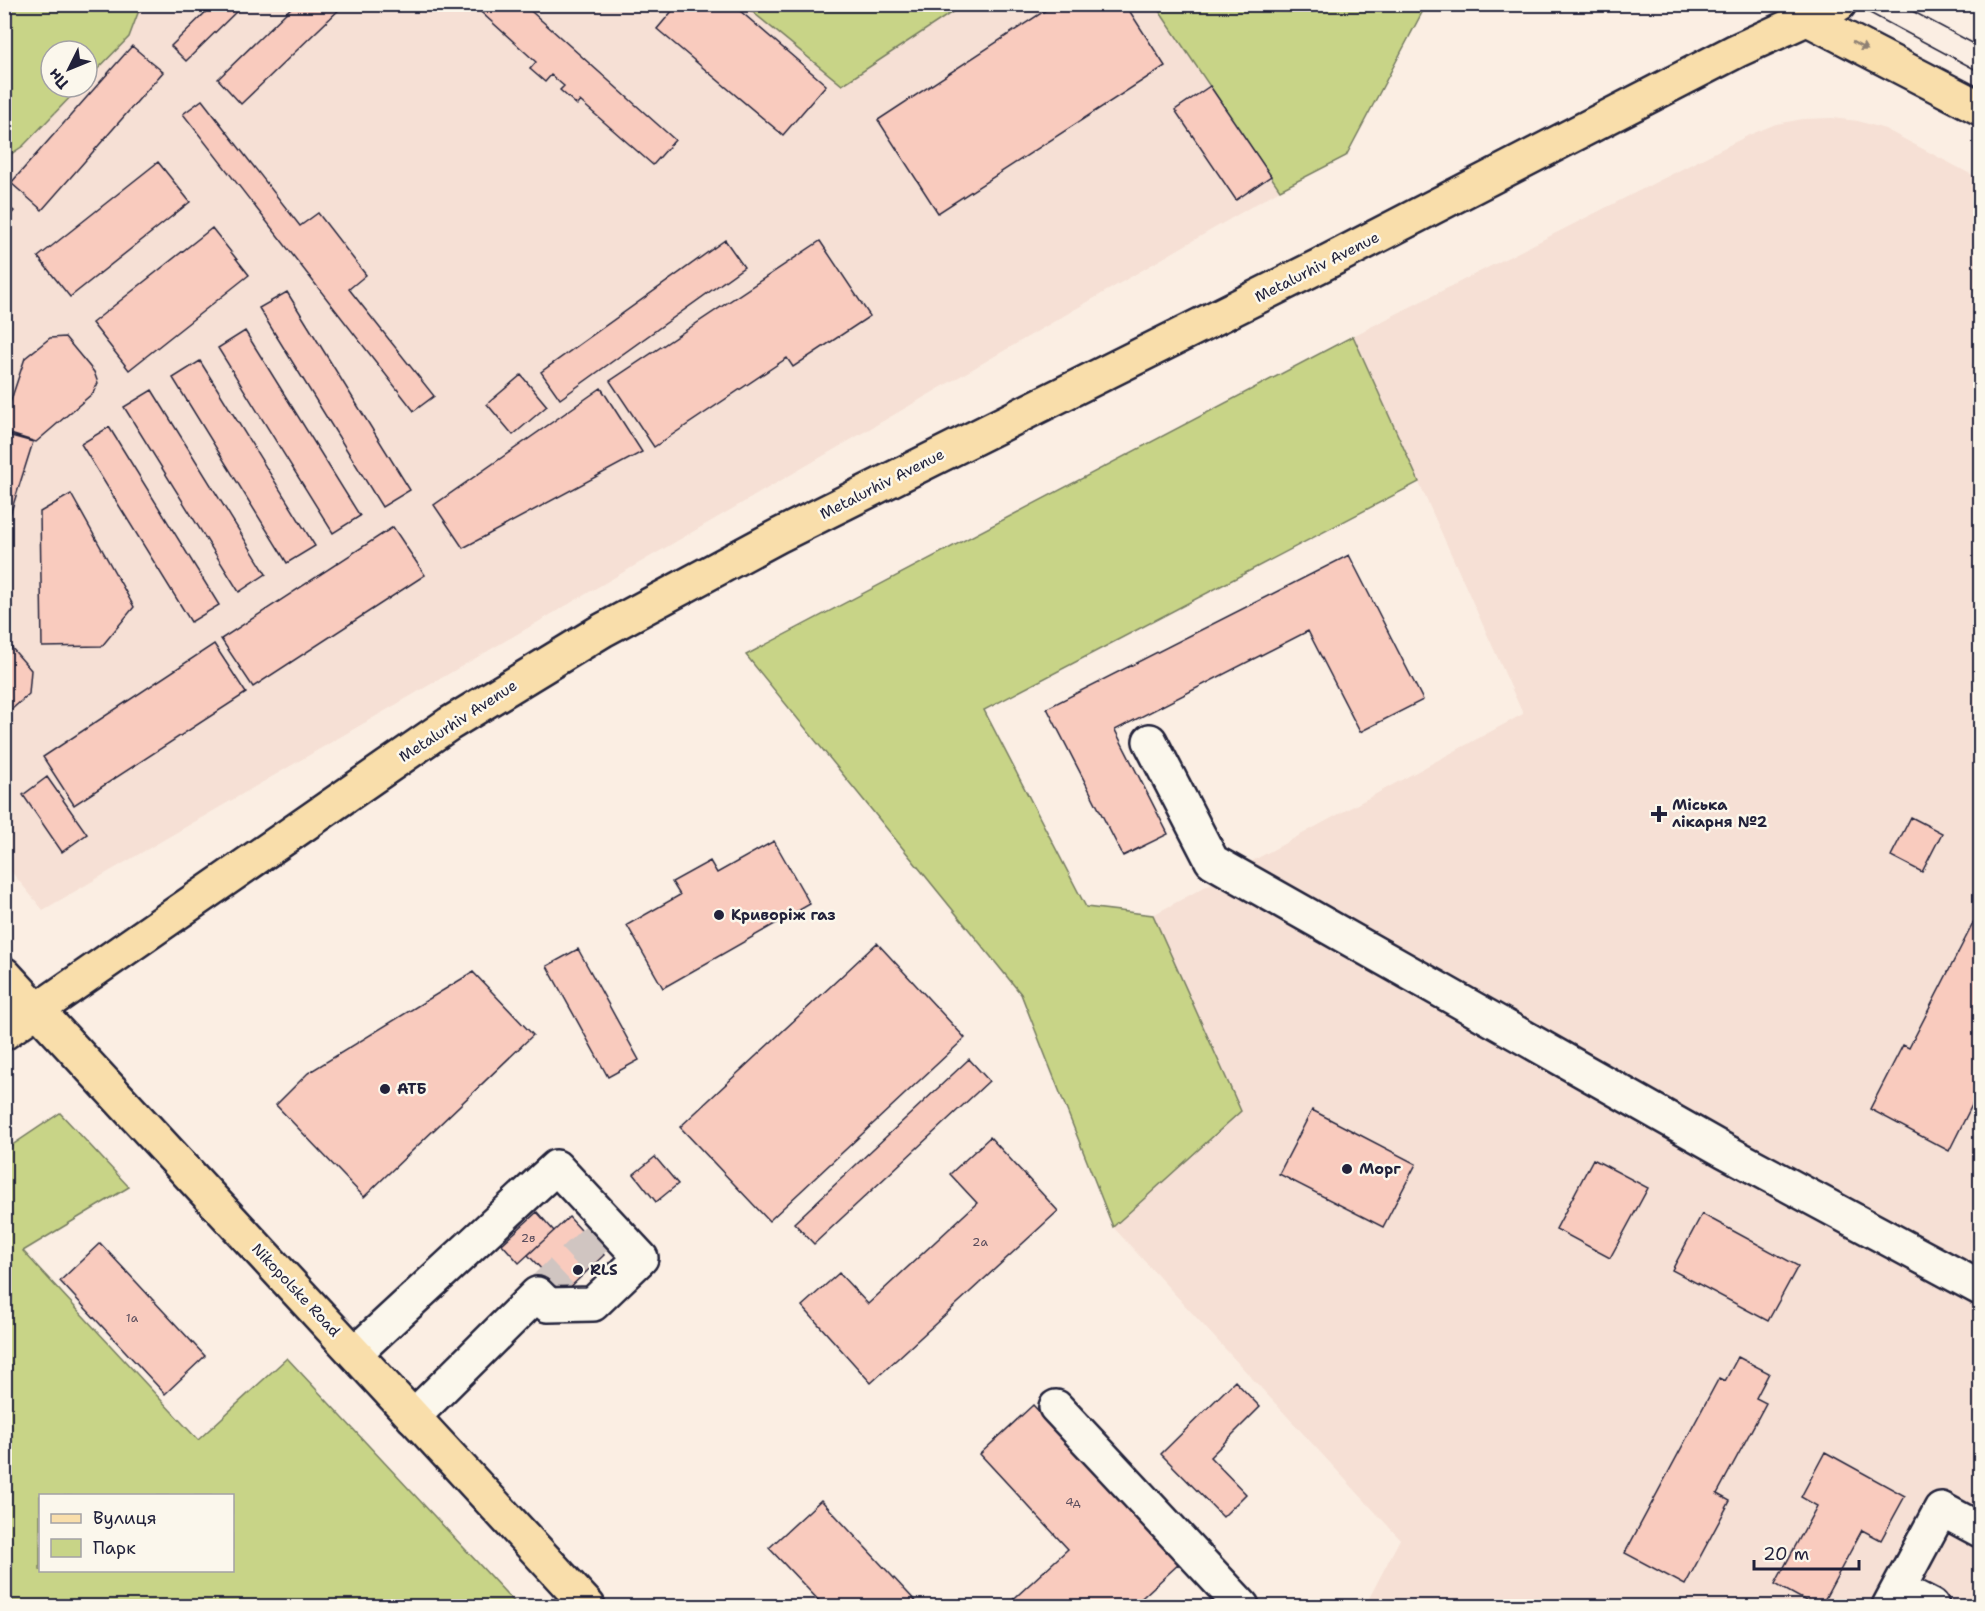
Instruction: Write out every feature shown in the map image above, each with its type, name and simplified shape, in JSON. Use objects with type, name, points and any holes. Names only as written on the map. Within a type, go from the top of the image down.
[{"type":"main road","name":"Metalurhiv Avenue","points":[[4,1033],[449,724],[603,630],[778,536],[1321,265],[1736,51],[1839,4]]},
{"type":"main road","points":[[1809,18],[1980,108]]},
{"type":"main road","name":"Nikopolske Road","points":[[4,974],[588,1606]]},
{"type":"lane","points":[[1150,741],[1212,861],[1725,1151],[1980,1288]]},
{"type":"lane","points":[[354,1353],[556,1167],[641,1258],[593,1304],[548,1305],[537,1294],[413,1417]]},
{"type":"lane","points":[[1056,1407],[1242,1606]]},
{"type":"lane","points":[[1932,1606],[1894,1598],[1941,1509],[1980,1530]]},
{"type":"shaded area","points":[[141,5],[744,5],[842,85],[963,5],[1155,5],[1280,190],[43,910],[5,864],[5,158],[23,146],[68,99],[99,99],[99,68],[129,37]]},
{"type":"shaded area","name":"Міська лікарня №2","points":[[1831,118],[1858,121],[1885,129],[1980,179],[1980,1606],[1365,1606],[1400,1539],[1113,1227],[1241,1111],[1153,915],[1523,714],[1353,336],[1749,135],[1776,124],[1803,119]]},
{"type":"green space","points":[[5,4],[141,5],[129,37],[99,68],[99,39],[39,39],[39,99],[68,99],[23,146],[5,158]]},
{"type":"green space","points":[[744,5],[963,5],[842,85]]},
{"type":"green space","points":[[1155,5],[1426,5],[1346,156],[1280,190]]},
{"type":"green space","points":[[1353,336],[1419,482],[984,710],[1086,907],[1153,915],[1241,1111],[1113,1227],[1021,994],[746,655]]},
{"type":"green space","points":[[60,1113],[129,1187],[23,1251],[198,1440],[287,1358],[518,1606],[5,1606],[5,1150]]},
{"type":"building","points":[[214,4],[244,4],[186,61],[171,46]]},
{"type":"building","points":[[295,4],[345,4],[241,104],[218,79]]},
{"type":"building","points":[[472,4],[523,4],[675,140],[653,165],[580,101],[577,105],[560,90],[564,86],[551,75],[545,82],[530,69],[536,62]]},
{"type":"building","points":[[678,4],[732,4],[826,85],[783,135],[657,29]]},
{"type":"building","points":[[1055,4],[1125,4],[1165,66],[938,213],[878,120]]},
{"type":"building","points":[[132,46],[163,72],[42,210],[11,183],[85,99],[99,99],[99,83]]},
{"type":"building","points":[[1210,86],[1271,176],[1236,200],[1175,110]]},
{"type":"building","points":[[202,100],[300,226],[318,213],[366,275],[349,289],[434,396],[414,411],[183,114]]},
{"type":"building","points":[[158,162],[190,202],[70,297],[38,257]]},
{"type":"building","points":[[4,203],[14,211],[4,222]]},
{"type":"building","points":[[212,228],[249,275],[129,370],[92,323]]},
{"type":"building","points":[[725,240],[744,267],[560,399],[541,372]]},
{"type":"building","points":[[820,241],[870,316],[793,367],[787,358],[654,447],[610,381]]},
{"type":"building","points":[[287,292],[410,490],[382,507],[259,308]]},
{"type":"building","points":[[245,331],[360,516],[333,533],[218,348]]},
{"type":"building","points":[[65,337],[94,372],[98,383],[93,393],[36,442],[4,432],[4,421],[25,358],[50,338]]},
{"type":"building","points":[[200,361],[315,546],[287,563],[173,378]]},
{"type":"building","points":[[521,375],[547,406],[513,435],[487,404]]},
{"type":"building","points":[[601,388],[642,452],[463,548],[434,505]]},
{"type":"building","points":[[152,390],[266,574],[239,592],[124,407]]},
{"type":"building","points":[[109,427],[219,605],[191,622],[81,444]]},
{"type":"building","points":[[4,434],[33,442],[4,534]]},
{"type":"building","points":[[71,494],[134,607],[102,646],[42,647],[40,512]]},
{"type":"building","points":[[393,527],[425,575],[253,687],[221,639]]},
{"type":"building","points":[[1349,555],[1423,700],[1360,732],[1308,631],[1115,730],[1168,834],[1123,856],[1047,708]]},
{"type":"building","points":[[4,639],[31,670],[29,694],[4,716]]},
{"type":"building","points":[[214,644],[246,693],[74,805],[43,757]]},
{"type":"building","points":[[47,777],[87,834],[62,852],[23,795]]},
{"type":"building","points":[[1911,817],[1942,833],[1922,872],[1891,856]]},
{"type":"building","name":"Криворіж газ","points":[[774,841],[810,904],[663,988],[627,925],[680,895],[672,882],[710,861],[717,873]]},
{"type":"building","points":[[1980,910],[1980,1074],[1975,1084],[1980,1089],[1949,1151],[1870,1109],[1903,1045],[1909,1048]]},
{"type":"building","points":[[877,943],[965,1038],[769,1221],[680,1127]]},
{"type":"building","points":[[578,949],[639,1060],[608,1077],[547,966]]},
{"type":"building","name":"АТБ","points":[[473,972],[533,1035],[364,1197],[276,1105],[308,1073]]},
{"type":"building","points":[[969,1059],[989,1081],[814,1244],[794,1223]]},
{"type":"building","name":"Морг","points":[[1312,1110],[1416,1164],[1383,1227],[1279,1174]]},
{"type":"building","points":[[990,1137],[1058,1211],[871,1383],[802,1306],[839,1273],[868,1304],[977,1203],[950,1174]]},
{"type":"building","points":[[655,1157],[678,1184],[656,1202],[634,1174]]},
{"type":"building","points":[[1593,1159],[1648,1188],[1610,1258],[1556,1229]]},
{"type":"building","points":[[537,1212],[554,1231],[519,1263],[502,1244]]},
{"type":"building","points":[[1702,1214],[1798,1266],[1768,1321],[1672,1270]]},
{"type":"building","points":[[569,1217],[604,1255],[564,1293],[528,1255]]},
{"type":"building","points":[[100,1243],[205,1356],[165,1394],[60,1281]]},
{"type":"building","points":[[1738,1357],[1769,1373],[1756,1398],[1766,1403],[1717,1494],[1730,1501],[1685,1585],[1625,1553],[1719,1378],[1725,1381]]},
{"type":"building","points":[[1235,1381],[1260,1407],[1210,1457],[1246,1494],[1223,1517],[1161,1454]]},
{"type":"building","points":[[1033,1405],[1180,1563],[1133,1606],[1006,1606],[1068,1549],[980,1454]]},
{"type":"building","points":[[1825,1452],[1905,1496],[1881,1540],[1862,1530],[1821,1606],[1815,1606],[1775,1584],[1817,1506],[1801,1497]]},
{"type":"building","points":[[821,1500],[920,1606],[824,1606],[769,1548]]},
{"type":"tunnel","points":[[537,1294],[610,1225]]},
{"type":"tram line","points":[[1853,4],[1980,72]]},
{"type":"tram line","points":[[1899,4],[1980,47]]},
{"type":"place","name":"Міська лікарня №2","points":[[1659,814]]},
{"type":"place","name":"Криворіж газ","points":[[719,915]]},
{"type":"place","name":"АТБ","points":[[385,1089]]},
{"type":"place","name":"Морг","points":[[1347,1169]]},
{"type":"place","name":"RLS","points":[[578,1270]]}]
